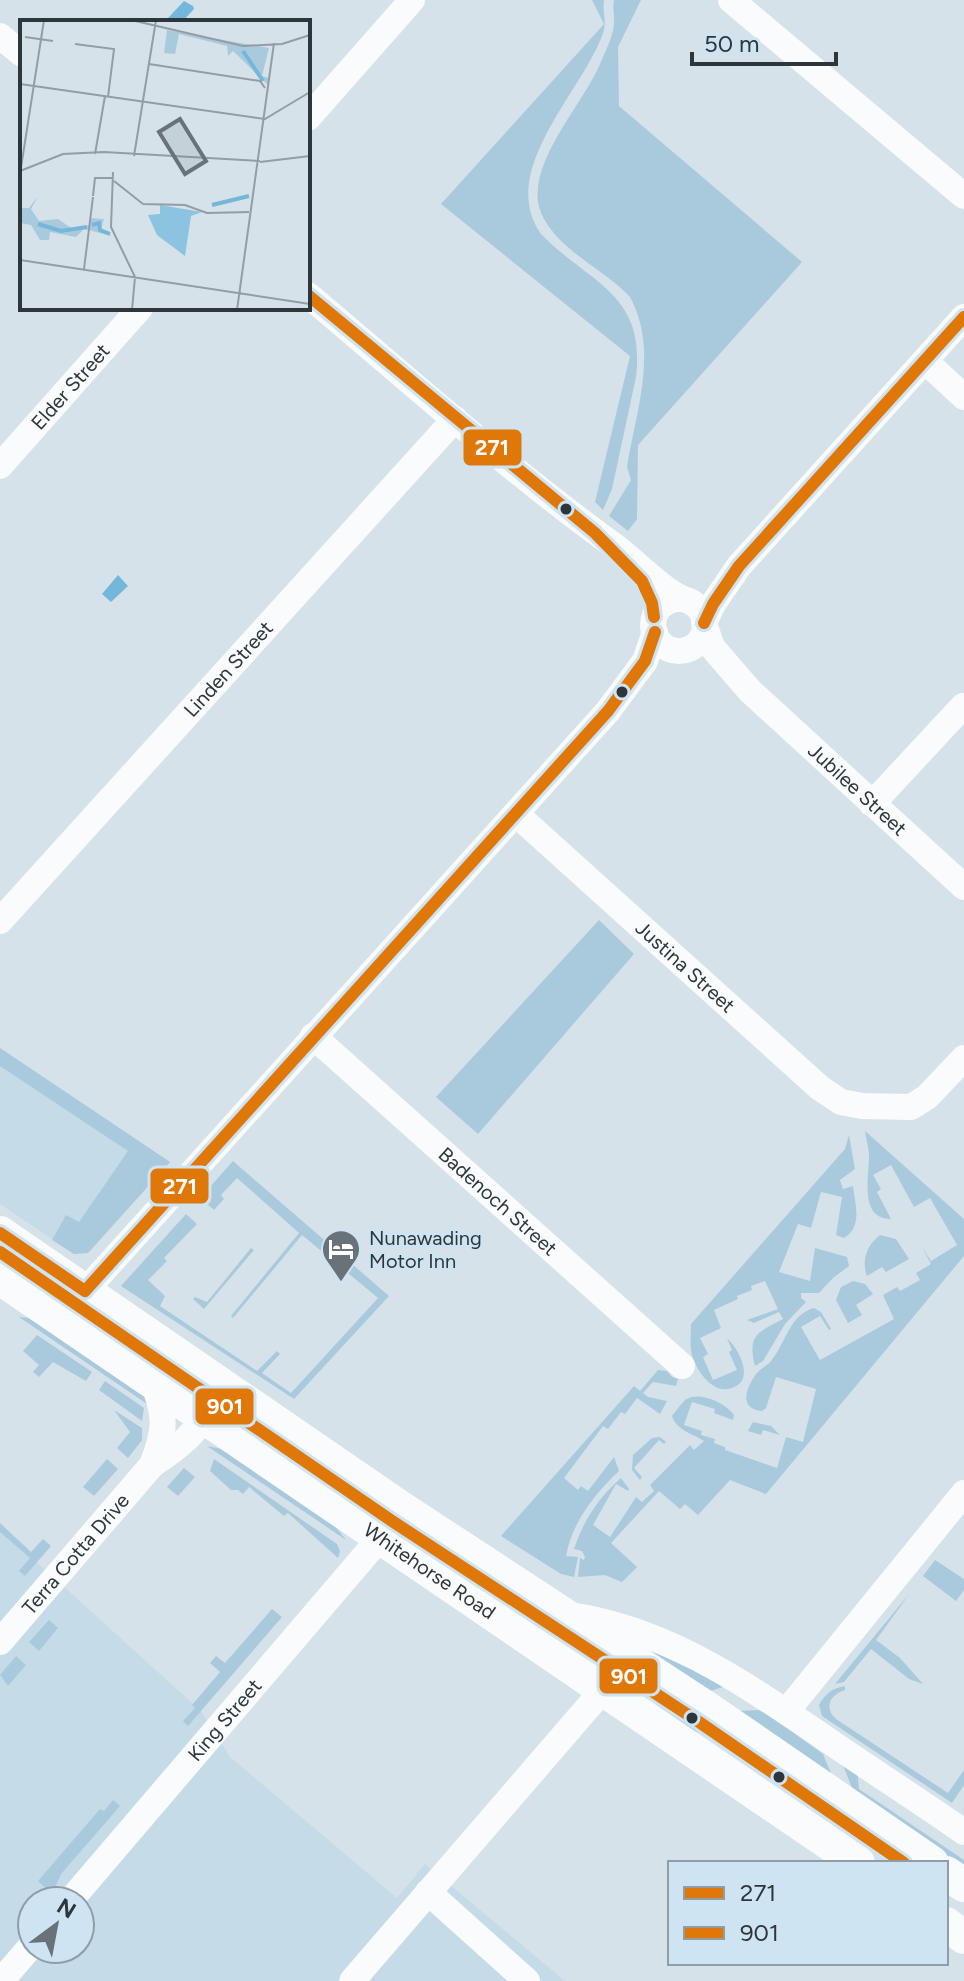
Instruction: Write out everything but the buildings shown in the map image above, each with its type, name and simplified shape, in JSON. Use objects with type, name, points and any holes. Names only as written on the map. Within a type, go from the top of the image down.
[{"type":"main road","name":"Whitehorse Road","points":[[0,1233],[401,1508],[708,1709],[929,1861]]},
{"type":"main road","name":"Whitehorse Road","points":[[0,1278],[855,1861]]},
{"type":"main road","points":[[708,1709],[708,1760]]},
{"type":"street","points":[[310,116],[412,0]]},
{"type":"street","points":[[731,0],[964,196]]},
{"type":"street","points":[[0,36],[20,52]]},
{"type":"street","points":[[310,297],[595,533],[650,573],[665,590],[700,609],[704,624]]},
{"type":"street","name":"Elder Street","points":[[0,466],[138,310]]},
{"type":"street","points":[[667,637],[698,643],[713,604],[739,566],[964,317]]},
{"type":"street","points":[[925,361],[964,397]]},
{"type":"street","name":"Linden Street","points":[[0,921],[455,419]]},
{"type":"street","points":[[595,533],[642,581],[667,637]]},
{"type":"street","points":[[85,1291],[608,711],[665,653],[667,637],[661,606],[668,601],[695,598],[739,566]]},
{"type":"street","name":"Jubilee Street","points":[[704,624],[712,647],[750,691],[964,887]]},
{"type":"street","name":"Jubilee Street","points":[[667,637],[750,691]]},
{"type":"street","points":[[872,804],[963,706]]},
{"type":"street","name":"Justina Street","points":[[516,814],[820,1088],[841,1102],[862,1106],[911,1107],[927,1097],[964,1058]]},
{"type":"street","name":"Badenoch Street","points":[[313,1036],[682,1366]]},
{"type":"street","points":[[202,1371],[208,1401],[203,1417]]},
{"type":"street","name":"Terra Cotta Drive","points":[[152,1465],[164,1432],[164,1419],[153,1382]]},
{"type":"street","name":"Terra Cotta Drive","points":[[0,1642],[152,1465],[173,1451],[203,1417]]},
{"type":"street","points":[[786,1712],[964,1493]]},
{"type":"street","name":"King Street","points":[[84,1885],[380,1538]]},
{"type":"street","name":"Whitehorse Road","points":[[565,1614],[615,1623],[651,1636],[725,1672],[964,1832]]},
{"type":"street","points":[[352,1981],[628,1657]]},
{"type":"street","points":[[428,1892],[527,1981]]},
{"type":"street","points":[[1,1981],[16,1964]]},
{"type":"shaded area","points":[[592,0],[604,0],[605,22],[604,31],[547,134],[535,159],[529,185],[530,210],[541,234],[611,293],[632,326],[637,349],[636,377],[612,489],[603,510],[595,502],[630,356],[441,204],[604,24]]},
{"type":"shaded area","points":[[614,0],[641,0],[618,47],[619,106],[802,262],[638,445],[637,519],[628,531],[609,516],[631,480],[627,467],[643,381],[643,338],[639,317],[630,297],[620,287],[552,231],[538,201],[539,181],[545,161],[600,64],[612,34]]},
{"type":"shaded area","points":[[599,920],[634,954],[478,1134],[436,1097]]},
{"type":"shaded area","points":[[0,1048],[170,1162],[88,1253],[74,1254],[0,1204]]},
{"type":"shaded area","points":[[0,1048],[170,1162],[88,1253],[74,1254],[52,1240],[66,1215],[79,1222],[128,1151],[0,1066]]},
{"type":"shaded area","points":[[865,1131],[964,1219],[964,1256],[766,1494],[730,1480],[698,1515],[685,1504],[680,1509],[659,1491],[611,1543],[637,1567],[622,1582],[605,1575],[578,1577],[580,1558],[584,1560],[585,1557],[582,1551],[574,1549],[587,1519],[606,1493],[621,1478],[629,1489],[616,1484],[593,1525],[610,1537],[636,1497],[642,1502],[654,1491],[650,1485],[690,1445],[694,1450],[704,1441],[674,1421],[672,1416],[685,1400],[697,1396],[712,1399],[734,1415],[733,1420],[714,1413],[715,1409],[692,1402],[684,1425],[702,1431],[701,1435],[715,1439],[714,1443],[725,1447],[725,1450],[777,1468],[786,1437],[803,1442],[816,1389],[776,1377],[766,1408],[762,1411],[750,1406],[746,1396],[753,1379],[776,1354],[793,1323],[814,1308],[821,1312],[831,1329],[820,1316],[801,1327],[820,1360],[894,1319],[883,1295],[897,1287],[900,1291],[920,1280],[916,1273],[931,1264],[922,1247],[931,1261],[957,1245],[930,1198],[914,1207],[891,1165],[873,1175],[881,1189],[877,1192],[891,1219],[874,1212],[868,1195],[869,1153]]},
{"type":"shaded area","points":[[849,1135],[855,1169],[840,1180],[843,1189],[853,1186],[854,1228],[844,1238],[836,1235],[842,1197],[821,1192],[811,1228],[798,1224],[779,1272],[810,1281],[815,1248],[847,1257],[849,1266],[819,1293],[801,1293],[801,1298],[806,1302],[785,1324],[763,1361],[755,1366],[754,1341],[761,1331],[783,1319],[779,1312],[754,1323],[747,1320],[778,1309],[765,1281],[751,1286],[752,1290],[714,1310],[721,1328],[700,1338],[708,1354],[703,1357],[713,1380],[737,1370],[727,1338],[741,1358],[744,1374],[737,1386],[721,1389],[714,1386],[703,1376],[692,1356],[691,1324],[845,1149]]},
{"type":"shaded area","points":[[233,1161],[389,1296],[294,1399],[121,1286],[186,1214],[197,1224],[164,1258],[167,1261],[148,1280],[165,1296],[160,1306],[257,1371],[277,1351],[280,1354],[262,1373],[291,1393],[378,1298],[302,1235],[233,1318],[231,1316],[299,1233],[237,1178],[221,1195],[224,1199],[214,1210],[200,1198]]},
{"type":"shaded area","points":[[880,1235],[896,1239],[909,1259],[886,1272],[882,1267],[867,1276],[866,1253]]},
{"type":"shaded area","points":[[251,1248],[254,1250],[204,1309],[193,1299],[207,1302]]},
{"type":"shaded area","points":[[853,1281],[865,1284],[873,1294],[856,1305],[862,1315],[848,1323],[836,1300],[841,1287]]},
{"type":"shaded area","points":[[19,1317],[30,1318],[145,1396],[153,1408]]},
{"type":"shaded area","points":[[37,1335],[92,1372],[86,1381],[53,1362],[39,1377],[33,1372],[39,1365],[23,1351]]},
{"type":"shaded area","points":[[658,1370],[667,1371],[678,1379],[676,1386],[653,1382],[643,1393],[667,1401],[660,1414],[637,1398],[608,1429],[603,1426],[564,1478],[578,1490],[581,1486],[588,1491],[614,1457],[619,1471],[593,1499],[573,1532],[566,1556],[578,1557],[574,1577],[561,1574],[501,1536],[634,1386],[640,1391]]},
{"type":"shaded area","points":[[105,1381],[144,1408],[142,1421],[99,1390]]},
{"type":"shaded area","points":[[220,1401],[419,1536],[480,1587],[219,1414]]},
{"type":"shaded area","points":[[114,1410],[142,1428],[142,1440],[128,1458],[117,1448],[130,1432]]},
{"type":"shaded area","points":[[753,1422],[771,1426],[780,1435],[763,1430],[761,1435],[748,1431],[745,1436]]},
{"type":"shaded area","points":[[660,1437],[666,1442],[664,1444],[659,1440],[634,1468],[642,1477],[640,1480],[632,1470],[633,1455],[652,1438]]},
{"type":"shaded area","points":[[207,1446],[222,1449],[336,1527],[346,1540]]},
{"type":"shaded area","points":[[107,1459],[118,1469],[94,1496],[83,1487]]},
{"type":"shaded area","points":[[214,1459],[337,1544],[340,1551],[338,1558],[288,1513],[284,1516],[249,1487],[243,1494],[231,1490],[210,1471]]},
{"type":"shaded area","points":[[184,1468],[195,1477],[178,1496],[167,1487]]},
{"type":"shaded area","points":[[0,1523],[31,1552],[43,1539],[51,1546],[25,1576],[19,1571],[30,1558],[0,1532]]},
{"type":"shaded area","points":[[0,1529],[201,1711],[230,1757],[397,1898],[425,1864],[565,1981],[0,1981]]},
{"type":"shaded area","points":[[935,1560],[964,1579],[964,1590],[956,1601],[923,1576]]},
{"type":"shaded area","points":[[910,1593],[876,1640],[900,1658],[923,1684],[909,1679],[871,1649],[844,1682],[835,1684]]},
{"type":"shaded area","points":[[272,1609],[282,1617],[188,1726],[183,1721],[195,1708],[192,1705],[220,1672],[210,1663],[216,1656],[225,1663]]},
{"type":"shaded area","points":[[49,1620],[58,1628],[39,1651],[29,1642]]},
{"type":"shaded area","points":[[608,1628],[726,1686],[707,1692]]},
{"type":"shaded area","points":[[16,1656],[26,1665],[8,1686],[0,1675]]},
{"type":"shaded area","points":[[627,1683],[641,1685],[689,1717],[697,1726],[697,1736]]},
{"type":"shaded area","points":[[845,1686],[845,1690],[830,1702],[830,1711],[836,1719],[948,1793],[964,1770],[964,1785],[952,1803],[822,1716],[819,1705],[824,1698],[833,1690]]},
{"type":"shaded area","points":[[762,1710],[823,1754],[832,1776],[736,1711]]},
{"type":"shaded area","points":[[731,1747],[898,1861],[891,1861],[736,1754]]},
{"type":"shaded area","points":[[839,1755],[857,1767],[859,1789],[964,1860],[964,1869],[852,1788]]},
{"type":"shaded area","points":[[113,1800],[120,1806],[61,1874],[56,1885],[42,1885],[38,1881],[100,1809],[104,1811]]},
{"type":"water","points":[[184,1],[193,6],[194,9],[184,20],[168,18]]},
{"type":"water","points":[[118,575],[128,586],[111,602],[102,594]]},
{"type":"transit line","name":"271","points":[[310,297],[595,533],[642,581],[652,603],[654,617]]},
{"type":"transit line","name":"271","points":[[704,623],[739,566],[964,317]]},
{"type":"transit line","name":"271","points":[[0,1233],[85,1291],[608,711],[645,661],[655,632]]},
{"type":"transit line","name":"901","points":[[0,1252],[392,1521],[699,1722],[901,1861]]},
{"type":"place","name":"Nunawading Motor Inn","points":[[341,1283]]}]
